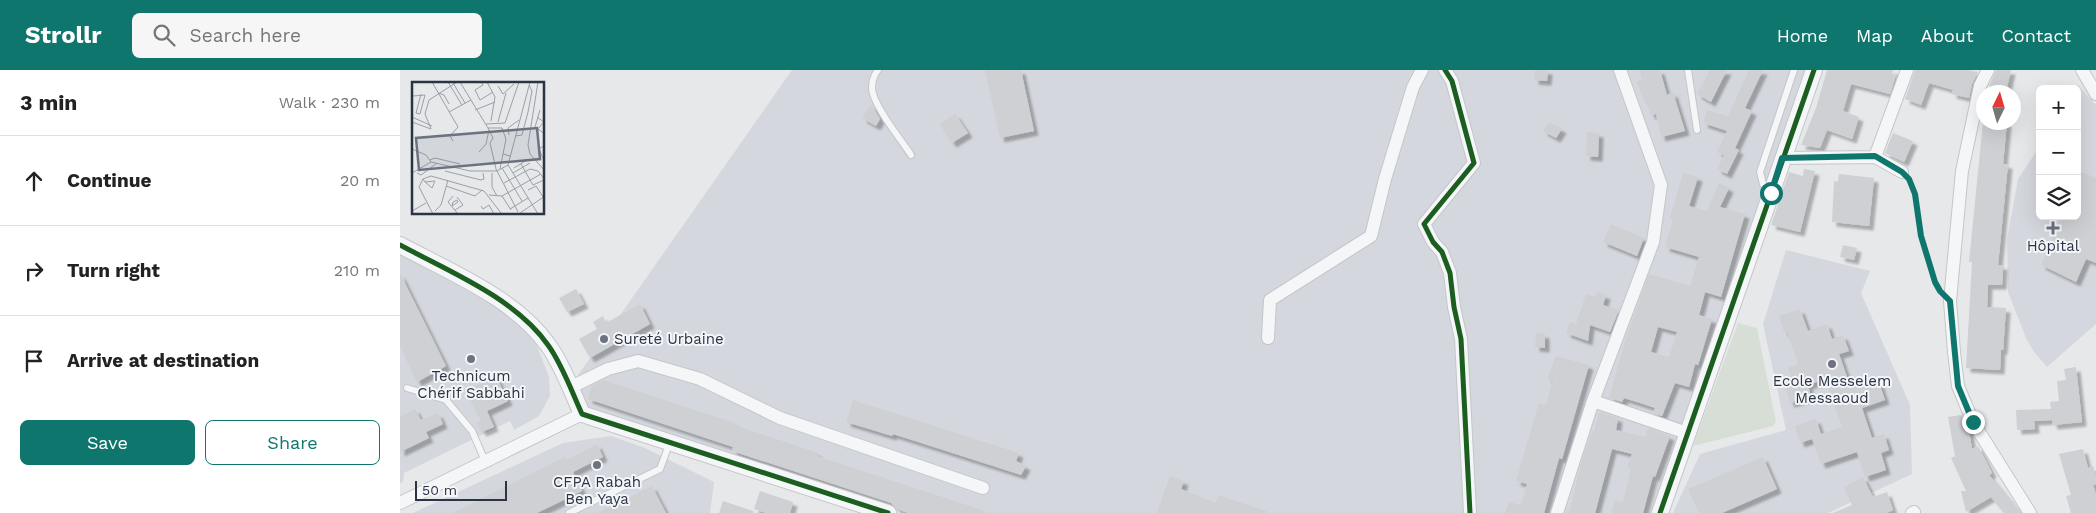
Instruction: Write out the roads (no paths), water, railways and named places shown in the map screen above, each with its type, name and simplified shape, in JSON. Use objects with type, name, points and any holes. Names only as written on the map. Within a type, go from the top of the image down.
[{"type":"street","points":[[1268,338],[1270,300],[1371,236],[1385,179],[1413,87],[1422,70]]},
{"type":"street","points":[[1445,70],[1452,81],[1474,163],[1424,224],[1433,242],[1442,252],[1450,274],[1454,308],[1461,339],[1470,513]]},
{"type":"street","points":[[1557,513],[1593,401],[1653,242],[1661,185],[1620,70]]},
{"type":"street","points":[[1660,513],[1814,70]]},
{"type":"street","points":[[1875,156],[1907,70]]},
{"type":"street","points":[[1988,70],[1980,86],[1962,171],[1950,301],[1958,386],[1973,422],[2030,513]]},
{"type":"street","points":[[2082,70],[2096,94]]},
{"type":"street","points":[[1782,158],[1875,156],[1902,172]]},
{"type":"street","points":[[400,245],[499,300],[522,315],[549,346],[582,414]]},
{"type":"street","points":[[569,388],[608,370],[638,361],[700,379],[780,418],[983,488]]},
{"type":"street","points":[[1593,401],[1687,432]]},
{"type":"street","points":[[400,503],[582,414],[888,513]]},
{"type":"lane","points":[[878,70],[874,75],[872,88],[875,101],[911,155]]},
{"type":"lane","points":[[1688,70],[1697,130]]},
{"type":"lane","points":[[1771,193],[1763,184],[1760,172],[1794,70]]},
{"type":"lane","points":[[407,388],[446,400],[472,431],[485,461]]},
{"type":"lane","points":[[570,513],[660,468],[670,442]]},
{"type":"place","name":"Hôpital","points":[[2053,228]]},
{"type":"place","name":"Sureté Urbaine","points":[[604,339]]},
{"type":"place","name":"Technicum Chérif Sabbahi","points":[[471,359]]},
{"type":"place","name":"Ecole Messelem Messaoud","points":[[1832,364]]},
{"type":"place","name":"CFPA Rabah Ben Yaya","points":[[597,465]]}]
